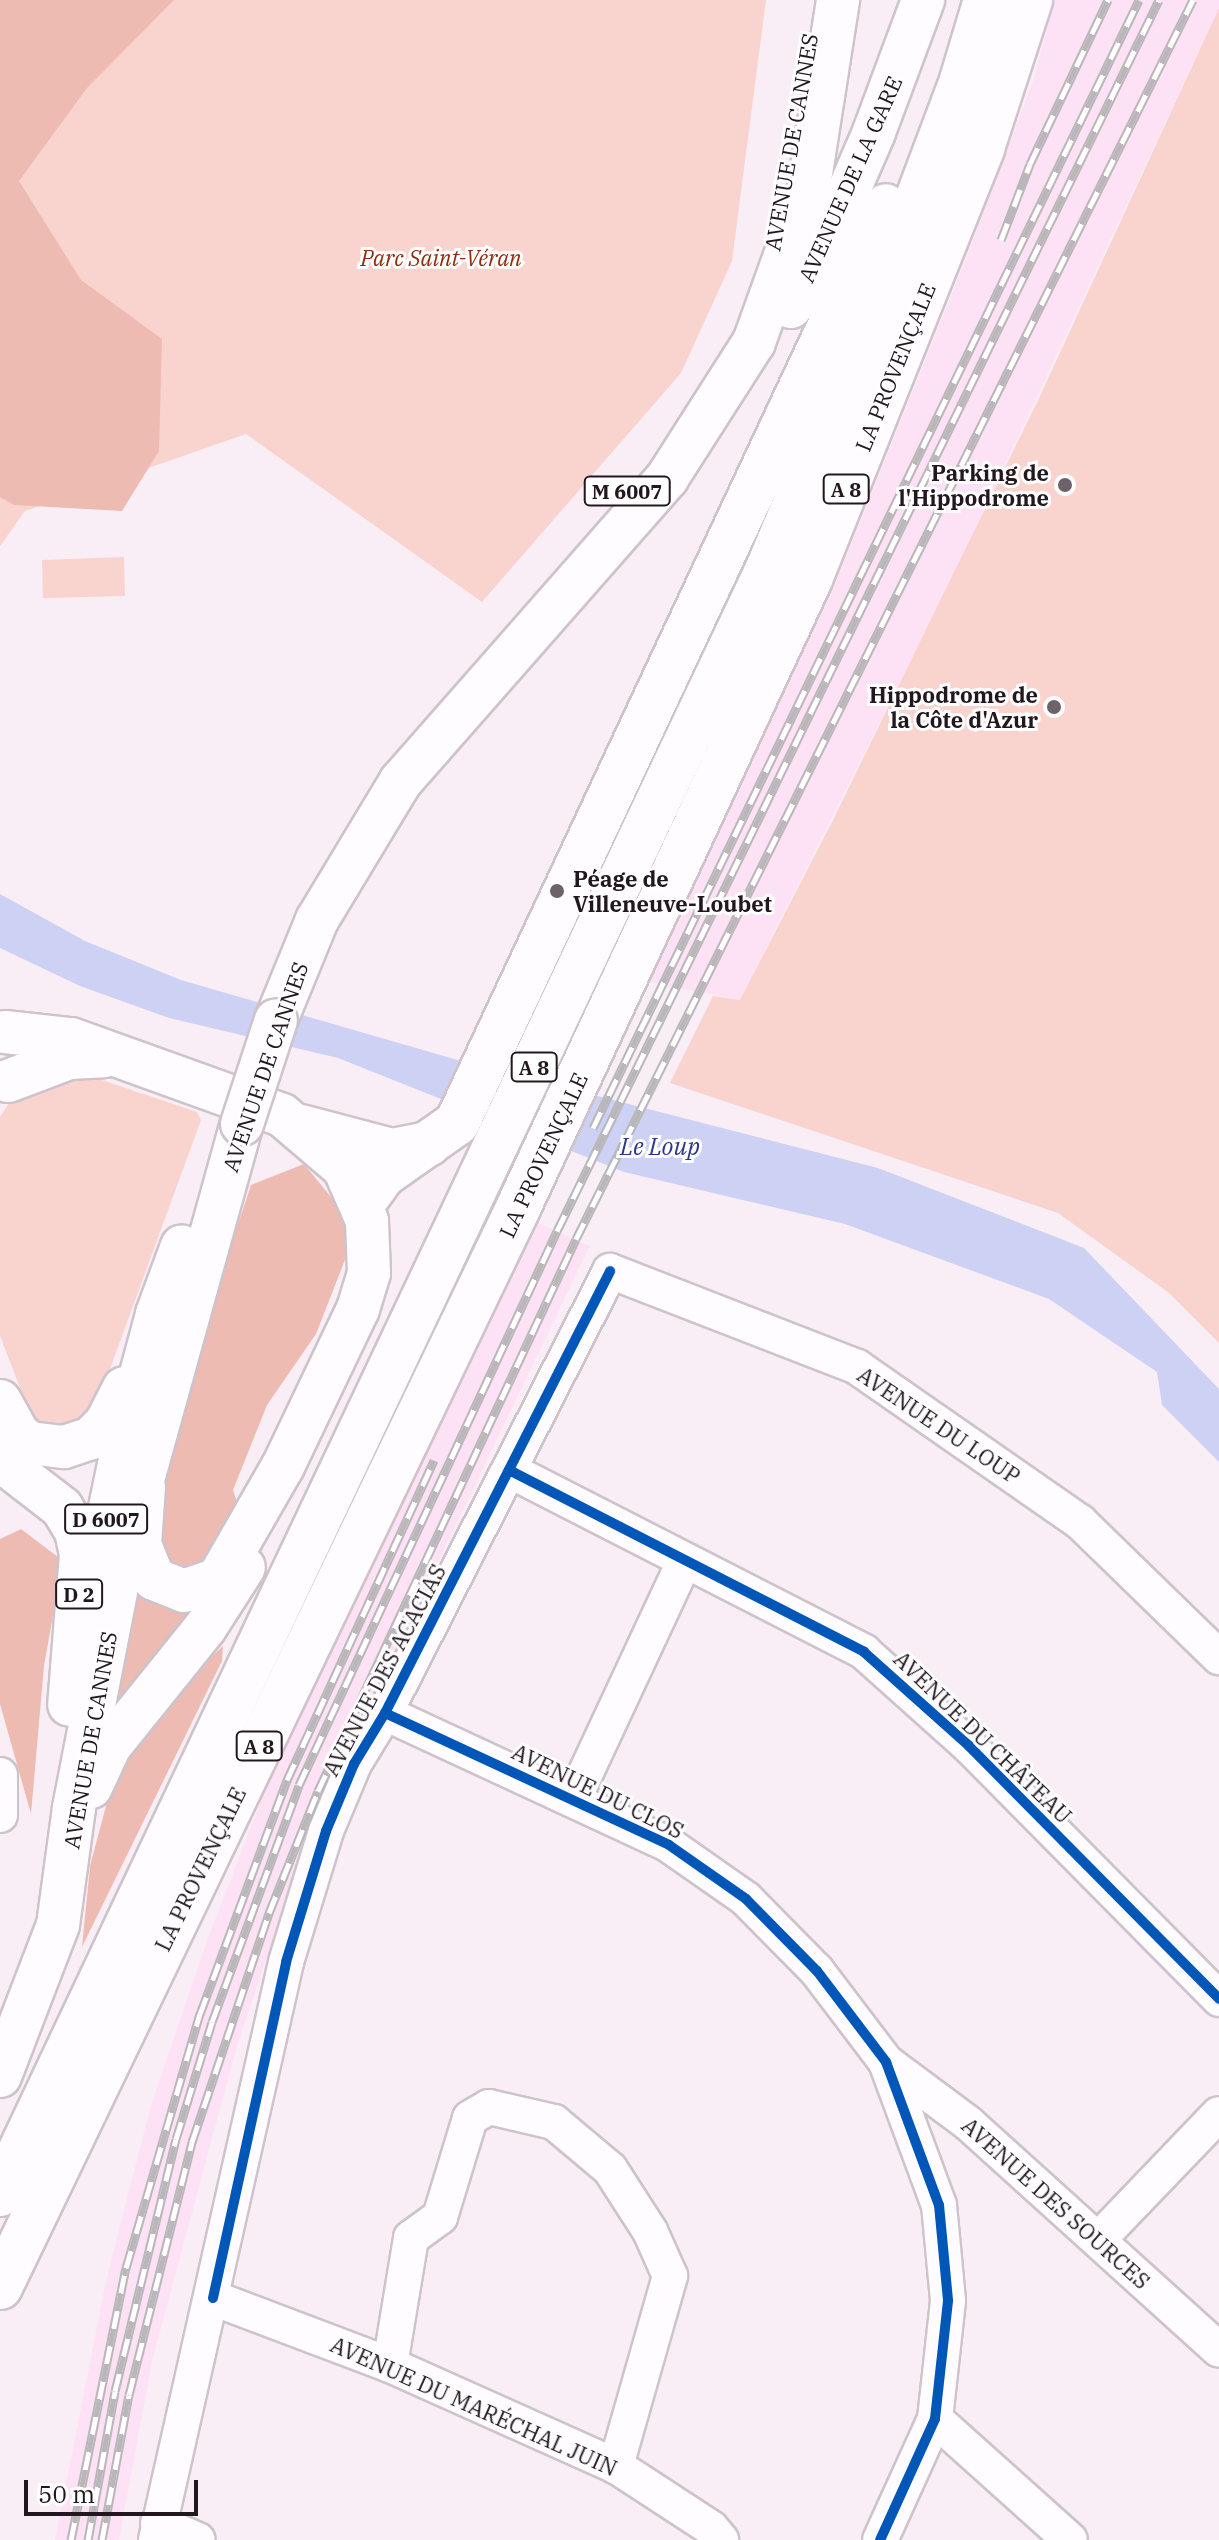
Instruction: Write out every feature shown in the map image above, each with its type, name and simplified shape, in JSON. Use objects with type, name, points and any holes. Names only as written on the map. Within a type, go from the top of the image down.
[{"type":"highway","points":[[362,1204],[383,1175],[448,1130],[533,963],[872,237],[970,0]]},
{"type":"highway","name":"LA PROVENÇALE","points":[[0,2194],[767,571],[831,417],[962,80],[986,0]]},
{"type":"highway","name":"LA PROVENÇALE","points":[[0,2287],[519,1206],[810,579],[982,148],[1030,0]]},
{"type":"highway","points":[[301,1127],[392,1151],[448,1130]]},
{"type":"main road","name":"AVENUE DE CANNES","points":[[67,1726],[109,1496],[157,1314],[234,1122],[268,1018],[341,841],[390,768],[579,551],[711,383],[745,322],[778,237],[816,0]]},
{"type":"main road","name":"AVENUE DE CANNES","points":[[310,919],[401,781],[667,478],[754,342],[808,192],[838,0]]},
{"type":"main road","name":"AVENUE DE LA GARE","points":[[754,342],[777,330],[815,268],[874,132],[923,0]]},
{"type":"main road","points":[[4,1090],[11,1052],[3,1027],[71,1039],[109,1056],[229,1092],[301,1127],[344,1168],[362,1204],[369,1238],[365,1291],[283,1466],[227,1568],[195,1590],[163,1586],[148,1570],[140,1544],[144,1487]]},
{"type":"main road","points":[[4,1090],[69,1058],[109,1056]]},
{"type":"main road","name":"AVENUE DE CANNES","points":[[0,2076],[46,1965],[69,1865],[74,1808],[126,1541],[144,1487],[234,1122]]},
{"type":"main road","points":[[12,1462],[80,1443],[106,1423],[157,1314]]},
{"type":"main road","name":"D 2","points":[[0,1401],[18,1434],[12,1462],[70,1520],[81,1554],[67,1726]]},
{"type":"main road","points":[[69,1865],[96,1771],[228,1596],[275,1504],[283,1466]]},
{"type":"main road","name":"D 6007","points":[[0,2018],[27,1932],[67,1726]]},
{"type":"street","name":"AVENUE DES ACACIAS","points":[[157,2532],[301,1905],[354,1764],[385,1713],[610,1271]]},
{"type":"street","name":"AVENUE DU LOUP","points":[[610,1271],[857,1367],[1080,1522],[1219,1657]]},
{"type":"street","name":"AVENUE DU CHÂTEAU","points":[[509,1470],[864,1652],[969,1746],[1219,1999]]},
{"type":"street","points":[[574,1798],[684,1562]]},
{"type":"street","name":"AVENUE DU CLOS","points":[[385,1713],[574,1798],[669,1845],[746,1899],[817,1971],[886,2062],[939,2205],[948,2301],[935,2419],[880,2540]]},
{"type":"street","points":[[0,1775],[0,1815]]},
{"type":"street","name":"AVENUE DES SOURCES","points":[[886,2062],[968,2123],[1219,2350]]},
{"type":"street","points":[[390,2365],[411,2238],[433,2227],[440,2217],[470,2118],[489,2107],[554,2122],[610,2169],[650,2231],[670,2276],[616,2466]]},
{"type":"street","points":[[1099,2239],[1219,2114]]},
{"type":"street","name":"AVENUE DU MARÉCHAL JUIN","points":[[213,2298],[390,2365],[616,2466],[711,2528],[721,2540]]},
{"type":"street","points":[[935,2419],[1070,2540]]},
{"type":"street","points":[[157,2532],[198,2540]]},
{"type":"shaded area","points":[[0,0],[174,0],[87,88],[19,181],[81,280],[162,339],[159,451],[122,511],[14,505],[0,497]]},
{"type":"shaded area","points":[[1055,0],[1219,0],[1219,8],[943,597],[740,1000],[649,982],[839,574],[965,262],[1034,78]]},
{"type":"shaded area","points":[[304,1164],[353,1224],[350,1247],[316,1334],[267,1405],[233,1490],[242,1518],[216,1564],[187,1573],[161,1561],[149,1539],[201,1335],[251,1185]]},
{"type":"shaded area","points":[[531,1220],[590,1246],[366,1711],[282,1912],[237,2046],[152,2361],[119,2540],[55,2540],[106,2281],[151,2105],[209,1935],[276,1763]]},
{"type":"shaded area","points":[[21,1529],[58,1557],[60,1576],[44,1666],[31,1814],[0,1704],[0,1539]]},
{"type":"shaded area","points":[[132,1593],[156,1604],[186,1609],[208,1602],[124,1703],[116,1696]]},
{"type":"shaded area","points":[[223,1646],[222,1661],[82,1947],[90,1866],[109,1795],[133,1743],[180,1686]]},
{"type":"green space","name":"Parc Saint-Véran","points":[[0,0],[766,0],[732,261],[681,373],[482,602],[246,434],[25,511],[0,546]]},
{"type":"green space","name":"Hippodrome de la Côte d'Azur","points":[[1219,8],[1219,1343],[1169,1293],[1058,1213],[670,1083],[713,996],[740,1000],[834,818],[1040,396]]},
{"type":"green space","points":[[124,557],[125,596],[43,598],[42,560]]},
{"type":"green space","points":[[96,1078],[197,1112],[201,1120],[95,1410],[75,1425],[49,1428],[31,1416],[0,1336],[0,1117],[23,1082]]},
{"type":"water","name":"Le Loup","points":[[0,894],[85,941],[181,980],[461,1061],[878,1168],[1084,1248],[1219,1389],[1219,1462],[1162,1405],[1157,1372],[1049,1299],[845,1224],[624,1172],[338,1058],[169,1018],[80,986],[0,948]]},
{"type":"railway","points":[[1001,240],[1030,164],[1108,0]]},
{"type":"railway","points":[[593,1128],[1139,0]]},
{"type":"railway","points":[[88,2540],[115,2391],[176,2139],[212,2022],[299,1785],[557,1231],[1159,0]]},
{"type":"railway","points":[[102,2540],[129,2395],[192,2142],[269,1913],[318,1791],[576,1239],[1193,0]]},
{"type":"railway","points":[[71,2540],[126,2268],[200,2014],[287,1780],[434,1460]]},
{"type":"cycle path","points":[[213,2298],[286,1962],[326,1831],[354,1764],[385,1713],[610,1271]]},
{"type":"cycle path","points":[[509,1470],[864,1652],[969,1746],[1219,1999]]},
{"type":"cycle path","points":[[385,1713],[669,1845],[746,1899],[817,1971],[886,2062],[939,2205],[948,2301],[935,2419],[880,2540]]},
{"type":"place","name":"Parking de l'Hippodrome","points":[[1065,485]]},
{"type":"place","name":"Hippodrome de la Côte d'Azur","points":[[1054,707]]},
{"type":"place","name":"Péage de Villeneuve-Loubet","points":[[557,891]]}]
